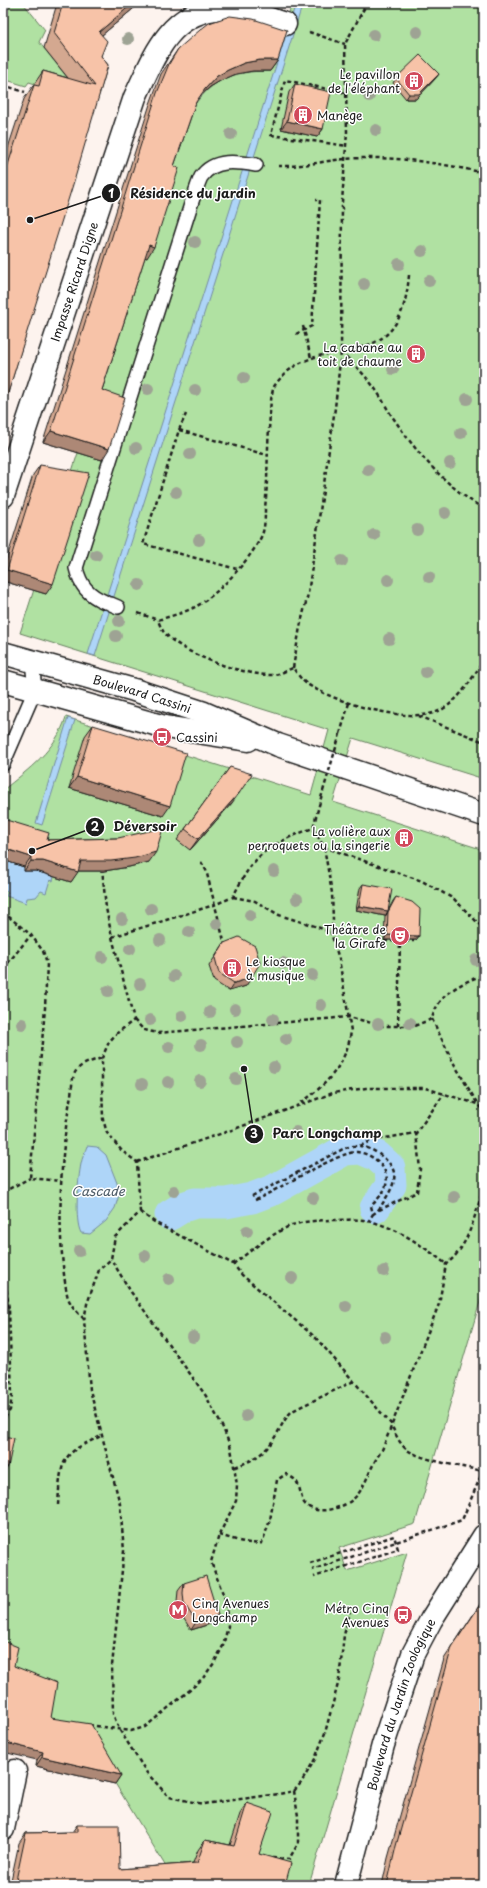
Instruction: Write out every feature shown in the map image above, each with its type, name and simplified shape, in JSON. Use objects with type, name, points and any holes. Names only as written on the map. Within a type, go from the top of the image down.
[{"type":"street","name":"Impasse Ricard Digne","points":[[3,496],[10,446],[135,97],[161,42],[175,27],[192,16],[208,10],[232,7],[294,27]]},
{"type":"street","name":"Boulevard Cassini","points":[[3,653],[134,690],[204,713],[278,745],[484,815]]},
{"type":"street","name":"Boulevard Cassini","points":[[3,681],[165,727],[278,745]]},
{"type":"street","name":"Boulevard du Jardin Zoologique","points":[[346,1885],[383,1745],[413,1654],[431,1620],[484,1536]]},
{"type":"street","points":[[3,1828],[15,1771]]},
{"type":"lane","points":[[112,604],[88,592],[79,580],[76,568],[193,198],[202,176],[216,165],[233,161],[256,165]]},
{"type":"lane","points":[[3,764],[35,690],[32,661]]},
{"type":"path","points":[[366,3],[345,44],[347,146],[342,202],[341,352],[335,408],[308,594],[300,627],[293,668],[306,684],[349,704],[382,712],[418,716],[484,742]]},
{"type":"path","points":[[294,27],[345,44]]},
{"type":"path","points":[[346,93],[285,80],[272,135],[347,146]]},
{"type":"path","points":[[3,93],[4,85],[25,92]]},
{"type":"path","points":[[256,165],[302,165],[346,159],[396,160],[438,163],[484,173]]},
{"type":"path","points":[[296,334],[312,326],[314,317],[320,200],[316,200]]},
{"type":"path","points":[[293,668],[274,675],[249,672],[217,663],[188,651],[163,631],[158,620],[195,608],[215,595],[256,548],[263,531],[268,480],[267,455],[274,386],[287,371],[311,358],[341,352],[377,342],[392,331],[401,316],[407,296],[409,275]]},
{"type":"path","points":[[303,326],[311,358]]},
{"type":"path","points":[[341,352],[357,367],[378,392],[394,419],[430,466],[463,496],[484,509]]},
{"type":"path","points":[[186,414],[179,430],[143,544],[237,569]]},
{"type":"path","points":[[179,430],[267,455]]},
{"type":"path","points":[[418,716],[440,711],[456,699],[484,660]]},
{"type":"path","points":[[299,1104],[318,1090],[339,1066],[350,1044],[351,1031],[349,1017],[339,959],[331,933],[333,920],[332,893],[324,847],[313,828],[349,704]]},
{"type":"path","points":[[233,897],[244,875],[256,858],[269,848],[289,837],[313,828]]},
{"type":"path","points":[[324,847],[391,869],[422,882],[454,899],[484,929]]},
{"type":"path","points":[[101,862],[106,908],[112,937],[134,1020],[144,1030],[158,1033],[349,1017],[368,1024],[414,1026],[432,1019]]},
{"type":"path","points":[[201,862],[206,870],[225,948]]},
{"type":"path","points":[[112,937],[214,905],[233,897],[255,901],[280,915],[318,927],[331,933]]},
{"type":"path","points":[[3,912],[32,935],[43,951],[47,963],[48,975],[30,1178]]},
{"type":"path","points":[[3,969],[32,935]]},
{"type":"path","points":[[384,941],[414,941]]},
{"type":"path","points":[[398,1026],[400,941]]},
{"type":"path","points":[[484,975],[474,978],[443,998],[437,1004],[432,1019],[453,1062],[477,1104],[484,1111]]},
{"type":"path","points":[[134,1020],[113,1038],[102,1058],[103,1119],[107,1133],[122,1151],[137,1162]]},
{"type":"path","points":[[84,1320],[74,1309],[68,1296],[63,1256],[61,1182],[68,1113],[75,1072],[84,1064],[102,1058]]},
{"type":"path","points":[[137,1162],[273,1116],[299,1104],[333,1093],[366,1088],[425,1088],[477,1104]]},
{"type":"path","points":[[368,1222],[373,1214],[379,1210],[417,1192],[420,1169],[416,1133],[444,1094]]},
{"type":"path","points":[[252,1196],[345,1148],[360,1146],[374,1140],[416,1133]]},
{"type":"path","points":[[360,1146],[375,1152],[391,1164],[394,1179],[393,1187],[379,1210]]},
{"type":"path","points":[[255,1200],[334,1159],[356,1152],[366,1154],[377,1160],[385,1169],[387,1182],[383,1192],[371,1206],[373,1214]]},
{"type":"path","points":[[137,1162],[140,1212],[116,1237],[111,1259],[99,1270],[87,1304],[84,1320],[90,1390],[120,1504],[124,1551],[112,1666],[113,1714],[119,1729],[148,1773],[169,1797],[202,1804],[280,1794],[294,1790],[301,1783],[315,1760],[325,1733],[339,1680],[344,1635],[350,1612]]},
{"type":"path","points":[[3,1192],[30,1178],[61,1182]]},
{"type":"path","points":[[218,1535],[255,1544],[262,1543],[270,1520],[277,1480],[286,1474],[296,1480],[304,1503],[313,1510],[322,1510],[348,1504],[361,1492],[372,1464],[382,1450],[439,1304],[446,1264],[455,1258],[462,1248],[484,1187]]},
{"type":"path","points":[[140,1212],[156,1223],[233,1264],[242,1275],[316,1338],[391,1424],[397,1438],[406,1449],[418,1456],[483,1471],[462,1520],[312,1570]]},
{"type":"path","points":[[233,1264],[271,1237],[293,1225],[319,1220],[362,1220],[380,1224],[409,1238],[446,1264]]},
{"type":"path","points":[[86,1724],[131,1731],[145,1727],[203,1678],[214,1663],[223,1646],[228,1626],[225,1599],[211,1562],[218,1535],[236,1501],[237,1485],[231,1448],[223,1428],[206,1396],[131,1292],[111,1259]]},
{"type":"path","points":[[3,1262],[9,1309],[12,1395],[10,1410],[3,1422]]},
{"type":"path","points":[[235,1467],[256,1458],[265,1452],[285,1418],[292,1411],[354,1381]]},
{"type":"path","points":[[58,1504],[59,1487],[65,1461],[75,1450],[101,1436]]},
{"type":"path","points":[[310,1563],[394,1536],[398,1549],[314,1577]]},
{"type":"path","points":[[269,1858],[289,1858],[298,1844],[298,1816],[294,1790]]},
{"type":"green space","points":[[3,3],[23,3],[45,30],[39,42],[85,100],[29,82],[26,86],[3,79]]},
{"type":"green space","points":[[292,3],[484,3],[484,779],[353,738],[333,802],[484,850],[484,1288],[415,1524],[339,1548],[347,1571],[407,1552],[309,1885],[172,1885],[171,1875],[107,1770],[3,1727],[3,790],[32,766],[49,749],[56,739],[66,717],[311,795],[329,730],[20,633],[186,117],[203,95],[221,80],[242,73],[270,71]]},
{"type":"water","points":[[296,3],[303,3],[95,656],[88,654]]},
{"type":"water","points":[[68,718],[75,720],[42,825],[36,823]]},
{"type":"water","points":[[3,860],[54,876],[53,881],[50,880],[46,893],[41,891],[36,897],[27,898],[26,903],[6,896],[8,892],[3,890]]},
{"type":"water","name":"Cascade","points":[[87,1146],[97,1147],[106,1155],[117,1183],[119,1195],[115,1208],[106,1221],[90,1234],[81,1233],[77,1209],[80,1171]]},
{"type":"building","points":[[63,3],[133,3],[99,32],[107,41],[101,56],[108,65],[75,178],[7,396],[3,394],[3,180],[34,85],[39,86],[43,71],[95,86],[54,33]]},
{"type":"building","points":[[230,16],[253,19],[287,30],[278,60],[260,60],[244,63],[228,70],[217,76],[196,102],[174,166],[179,168],[154,247],[149,245],[102,390],[125,398],[109,449],[51,431],[157,93],[169,64],[178,49],[200,30],[209,23]]},
{"type":"building","name":"Le pavillon de l'éléphant","points":[[420,55],[439,74],[419,94],[409,94],[396,78]]},
{"type":"building","name":"Manège","points":[[295,84],[331,92],[323,129],[287,121]]},
{"type":"building","points":[[40,465],[89,473],[53,584],[7,570]]},
{"type":"building","points":[[93,725],[186,753],[170,806],[77,777]]},
{"type":"building","points":[[230,767],[252,774],[240,792],[198,839],[185,829]]},
{"type":"building","points":[[3,819],[49,833],[47,840],[118,838],[163,828],[156,852],[135,858],[111,861],[81,861],[78,872],[43,861],[31,861],[31,857],[3,848]]},
{"type":"building","points":[[363,884],[392,889],[388,911],[359,906]]},
{"type":"building","points":[[396,897],[412,902],[420,909],[419,936],[387,935],[388,912]]},
{"type":"building","name":"Le kiosque à musique","points":[[239,937],[255,946],[260,963],[251,978],[234,983],[219,973],[215,958],[224,943]]},
{"type":"building","points":[[3,1436],[14,1438],[8,1467],[3,1466]]},
{"type":"building","points":[[206,1576],[218,1615],[196,1622],[184,1603],[184,1583]]},
{"type":"building","points":[[484,1599],[484,1885],[387,1885],[396,1846],[452,1647]]},
{"type":"building","points":[[3,1641],[18,1647],[14,1666],[57,1683],[51,1718],[91,1724],[121,1775],[42,1757],[43,1752],[3,1742]]},
{"type":"building","points":[[247,1803],[273,1812],[259,1854],[291,1863],[285,1885],[15,1885],[26,1833],[77,1832],[77,1825],[119,1825],[120,1869],[197,1863],[205,1840],[234,1846]]},
{"type":"waterway","points":[[170,1215],[183,1207],[195,1203],[226,1203],[252,1198],[273,1190],[345,1150],[361,1149],[377,1156],[390,1168],[391,1185],[375,1208]]},
{"type":"place","name":"Le pavillon de l'éléphant","points":[[414,81]]},
{"type":"place","name":"Manège","points":[[303,115]]},
{"type":"place","name":"Résidence du jardin","points":[[30,220]]},
{"type":"place","name":"La cabane au toit de chaume","points":[[416,354]]},
{"type":"place","name":"Cassini","points":[[162,737]]},
{"type":"place","name":"La volière aux perroquets ou la singerie","points":[[404,838]]},
{"type":"place","name":"Déversoir","points":[[32,851]]},
{"type":"place","name":"Théâtre de la Girafe","points":[[400,936]]},
{"type":"place","name":"Le kiosque à musique","points":[[232,968]]},
{"type":"place","name":"Parc Longchamp","points":[[244,1069]]},
{"type":"place","name":"Cinq Avenues Longchamp","points":[[178,1610]]},
{"type":"place","name":"Métro Cinq Avenues","points":[[403,1615]]}]
